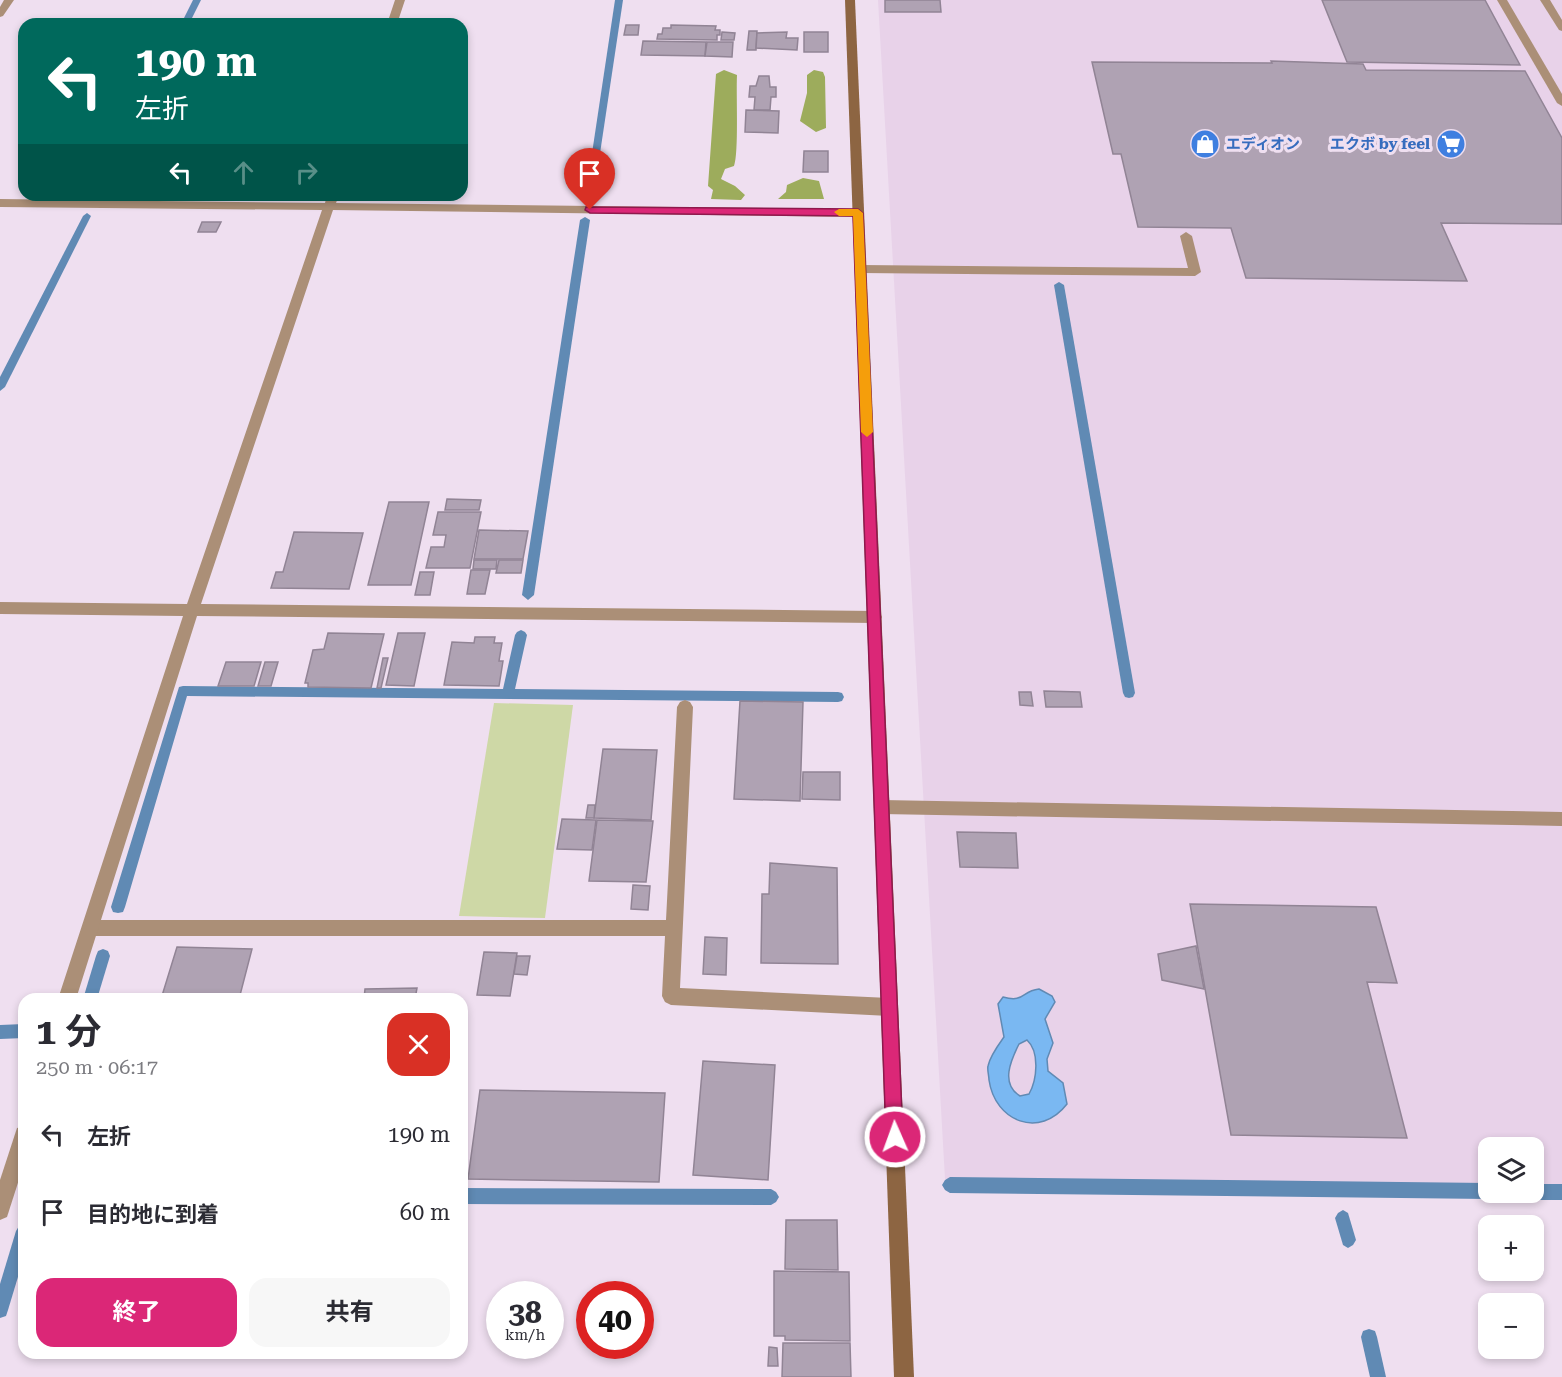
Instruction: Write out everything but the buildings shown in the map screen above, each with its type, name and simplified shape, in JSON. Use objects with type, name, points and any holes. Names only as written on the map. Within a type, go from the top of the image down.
[{"type":"street","points":[[0,14],[9,0]]},
{"type":"street","points":[[394,18],[400,0]]},
{"type":"street","points":[[850,0],[904,1377]]},
{"type":"street","points":[[1502,0],[1562,103]]},
{"type":"street","points":[[1545,0],[1557,13],[1562,28]]},
{"type":"street","points":[[0,203],[332,201],[858,213]]},
{"type":"street","points":[[70,993],[192,610],[332,201]]},
{"type":"street","points":[[861,269],[1195,272],[1185,236]]},
{"type":"street","points":[[0,608],[874,617]]},
{"type":"street","points":[[685,707],[671,996],[890,1007]]},
{"type":"street","points":[[882,807],[1562,819]]},
{"type":"street","points":[[90,928],[674,928]]},
{"type":"street","points":[[0,1210],[18,1154]]},
{"type":"shaded area","points":[[878,0],[1562,0],[1562,1187],[1544,1187],[1544,1137],[1478,1137],[1478,1186],[945,1179]]},
{"type":"green space","points":[[724,70],[737,75],[737,137],[734,166],[725,169],[721,179],[735,186],[745,195],[741,200],[711,199],[713,190],[708,186],[716,74]]},
{"type":"green space","points":[[814,70],[823,72],[825,77],[826,128],[816,132],[800,121],[807,93],[807,75]]},
{"type":"green space","points":[[803,178],[819,181],[824,199],[778,199],[786,192],[787,185]]},
{"type":"green space","points":[[494,703],[573,705],[545,918],[459,916]]},
{"type":"water","points":[[1039,989],[1052,996],[1055,1002],[1045,1019],[1053,1043],[1047,1059],[1048,1071],[1063,1083],[1067,1104],[1056,1115],[1044,1121],[1032,1123],[1020,1121],[1000,1106],[993,1095],[988,1069],[993,1054],[1004,1037],[998,1004],[1003,997],[1015,999]],"holes":[[[1027,1040],[1031,1045],[1036,1066],[1034,1081],[1029,1094],[1020,1096],[1010,1085],[1009,1072],[1019,1044]]]},
{"type":"waterway","points":[[188,18],[197,0]]},
{"type":"waterway","points":[[589,200],[619,0]]},
{"type":"waterway","points":[[0,387],[87,216]]},
{"type":"waterway","points":[[528,595],[585,220]]},
{"type":"waterway","points":[[1059,285],[1129,693]]},
{"type":"waterway","points":[[508,694],[521,635]]},
{"type":"waterway","points":[[118,907],[183,691],[508,694]]},
{"type":"waterway","points":[[508,694],[838,697]]},
{"type":"waterway","points":[[92,993],[103,956]]},
{"type":"waterway","points":[[0,1032],[18,1031]]},
{"type":"waterway","points":[[950,1185],[1478,1191]]},
{"type":"waterway","points":[[1544,1192],[1562,1192]]},
{"type":"waterway","points":[[468,1196],[771,1197]]},
{"type":"waterway","points":[[1343,1218],[1348,1240]]},
{"type":"waterway","points":[[0,1310],[18,1251]]},
{"type":"waterway","points":[[1369,1337],[1378,1377]]},
{"type":"slow traffic","points":[[839,212],[858,213],[867,432]]},
{"type":"place","name":"エディオン","points":[[1205,144]]},
{"type":"place","name":"エクボ by feel","points":[[1451,144]]},
{"type":"route","points":[[590,210],[858,213],[895,1137]]}]
